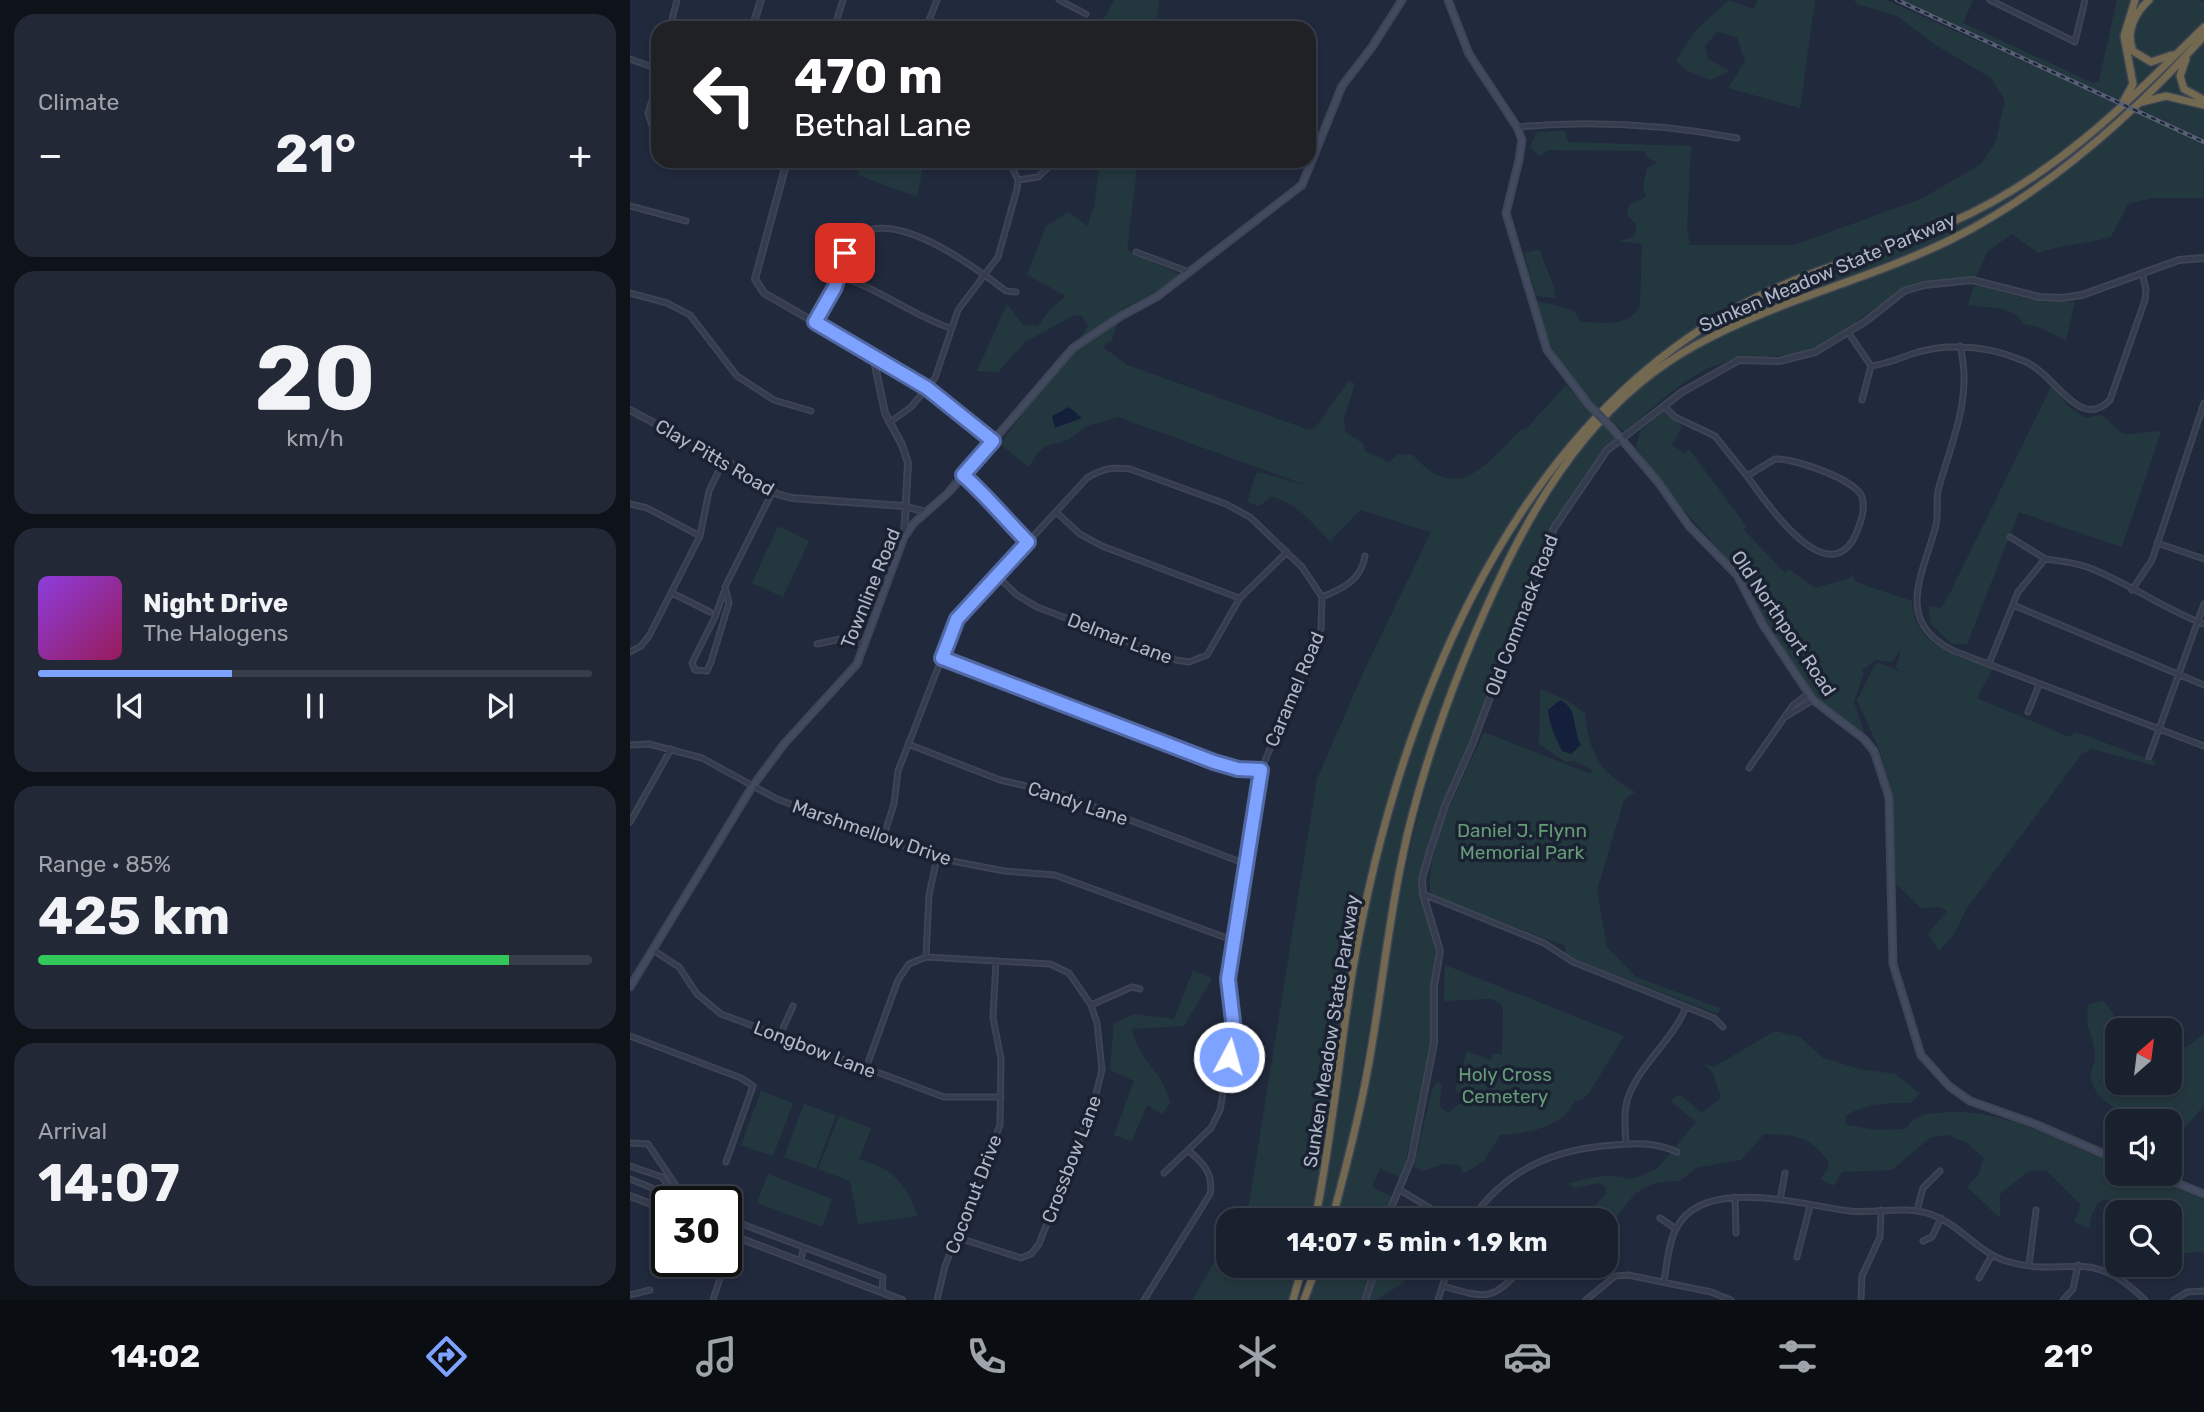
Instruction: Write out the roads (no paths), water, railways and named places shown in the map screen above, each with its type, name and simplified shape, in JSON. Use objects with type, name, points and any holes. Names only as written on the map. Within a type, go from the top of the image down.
[{"type":"highway","points":[[2108,121],[2126,99],[2133,84],[2124,36],[2135,0]]},
{"type":"highway","points":[[2149,0],[2133,22],[2129,37],[2133,51],[2144,61],[2157,63],[2188,48]]},
{"type":"highway","name":"Sunken Meadow State Parkway","points":[[1335,1208],[1355,1132],[1395,899],[1412,817],[1436,736],[1488,602],[1552,481],[1580,443],[1616,405],[1641,381],[1673,359],[1740,322],[1952,239],[1998,213],[2078,159],[2138,103],[2204,27]]},
{"type":"highway","name":"Sunken Meadow State Parkway","points":[[1318,1208],[1328,1158],[1353,973],[1370,888],[1398,782],[1445,658],[1486,573],[1535,490],[1606,405],[1692,334],[1765,292],[1957,220],[2040,173],[2108,121],[2204,36]]},
{"type":"highway","points":[[2188,48],[2180,76],[2184,89],[2204,100]]},
{"type":"highway","points":[[2138,103],[2166,96],[2204,105]]},
{"type":"highway","points":[[1293,1300],[1299,1278]]},
{"type":"highway","points":[[1304,1300],[1312,1278]]},
{"type":"main road","name":"Townline Road","points":[[1316,150],[1342,86],[1372,47],[1402,0]]},
{"type":"main road","points":[[1448,0],[1469,54],[1517,127]]},
{"type":"main road","name":"Old Northport Road","points":[[1517,127],[1522,140],[1506,213],[1547,350],[1589,405],[1650,472],[1689,526],[1737,575],[1763,625],[1813,700],[1864,739],[1874,751],[1889,797],[1893,964],[1921,1055],[1950,1086],[1970,1101],[2035,1124],[2105,1154]]},
{"type":"main road","name":"Townline Road","points":[[630,988],[752,787],[784,744],[857,664],[904,537],[963,475],[1073,348],[1121,316],[1158,296],[1302,185],[1309,168]]},
{"type":"main road","points":[[2182,1185],[2204,1194]]},
{"type":"street","points":[[672,21],[677,0]]},
{"type":"street","points":[[754,21],[761,0]]},
{"type":"street","points":[[836,21],[843,0]]},
{"type":"street","points":[[1059,0],[1086,14]]},
{"type":"street","points":[[1990,0],[2075,42],[2085,0]]},
{"type":"street","points":[[929,21],[936,2]]},
{"type":"street","points":[[630,59],[651,66]]},
{"type":"street","points":[[651,103],[648,113],[651,123]]},
{"type":"street","points":[[1517,127],[1566,122],[1671,126],[1737,138]]},
{"type":"street","points":[[785,168],[755,279],[764,293],[927,388],[993,441]]},
{"type":"street","points":[[889,423],[901,416],[927,388],[940,368],[962,302],[985,275],[1001,249],[1018,180],[1012,168]]},
{"type":"street","points":[[1018,180],[1038,177],[1048,168]]},
{"type":"street","points":[[630,206],[686,220]]},
{"type":"street","points":[[815,322],[830,299],[845,253],[854,238],[862,233],[884,229],[946,248],[1006,291],[1016,292]]},
{"type":"street","points":[[1136,252],[1189,272]]},
{"type":"street","name":"Old Commack Road","points":[[1392,1208],[1417,1136],[1434,1043],[1434,986],[1440,951],[1423,894],[1422,879],[1445,806],[1472,745],[1548,543],[1594,468],[1620,439],[1698,383],[1740,360],[1779,361],[1806,355],[1848,332],[1904,292],[1924,285],[1972,280],[2039,297],[2062,298],[2082,295],[2179,260],[2204,258]]},
{"type":"street","points":[[1871,366],[1921,352],[1960,346],[1986,348],[2020,359],[2049,377],[2078,408],[2088,412],[2102,408],[2110,400],[2145,300],[2146,289],[2142,274]]},
{"type":"street","points":[[838,276],[888,295],[934,323],[951,329]]},
{"type":"street","points":[[630,293],[667,303],[690,315],[737,376],[775,400],[811,411]]},
{"type":"street","points":[[1848,332],[1871,366],[1862,400]]},
{"type":"street","points":[[1960,346],[1965,393],[1936,498],[1935,527],[1916,589],[1920,615],[1928,631],[1946,647],[1962,654],[2204,746]]},
{"type":"street","points":[[873,356],[889,423],[902,445],[908,463],[904,537]]},
{"type":"street","points":[[2132,590],[2147,570],[2204,403]]},
{"type":"street","points":[[1664,407],[1675,417],[1715,436],[1769,507],[1811,549],[1820,554],[1838,553],[1854,538],[1864,505],[1859,492],[1848,482],[1780,459],[1769,461],[1747,476]]},
{"type":"street","name":"Clay Pitts Road","points":[[630,410],[724,460],[773,491],[792,498],[904,506],[926,512]]},
{"type":"street","points":[[630,652],[641,646],[649,636],[701,536],[709,491],[724,460]]},
{"type":"street","points":[[883,838],[894,804],[898,771],[957,619],[1087,478],[1113,467],[1130,469],[1238,509],[1259,524],[1287,552],[1314,581],[1322,597],[1351,583],[1359,574],[1365,556]]},
{"type":"street","points":[[963,475],[994,503],[1003,518],[1028,542]]},
{"type":"street","points":[[724,592],[729,603],[711,662],[707,671],[695,670],[692,663],[724,592],[773,491]]},
{"type":"street","points":[[630,504],[647,509],[701,536]]},
{"type":"street","points":[[1056,512],[1080,534],[1102,546],[1240,598]]},
{"type":"street","points":[[2010,537],[2045,559],[2084,566],[2173,613],[2204,624]]},
{"type":"street","points":[[2157,543],[2204,559]]},
{"type":"street","name":"Delmar Lane","points":[[997,576],[1017,595],[1037,607],[1176,660],[1189,662],[1206,654],[1214,645],[1240,598],[1287,552]]},
{"type":"street","points":[[1989,664],[2024,580],[2045,559]]},
{"type":"street","points":[[672,593],[710,612]]},
{"type":"street","name":"Caramel Road","points":[[1164,1173],[1210,1128],[1220,1110],[1234,1030],[1228,992],[1261,770],[1321,629],[1322,597]]},
{"type":"street","points":[[2149,757],[2204,604]]},
{"type":"street","points":[[2013,605],[2093,636],[2144,662],[2204,685]]},
{"type":"street","points":[[817,644],[840,639],[864,644]]},
{"type":"street","points":[[942,658],[1214,762],[1238,769],[1261,770]]},
{"type":"street","points":[[2028,712],[2039,685]]},
{"type":"street","points":[[1749,768],[1793,705],[1808,693]]},
{"type":"street","points":[[1783,718],[1813,700]]},
{"type":"street","name":"Marshmellow Drive","points":[[630,745],[649,744],[702,758],[752,787],[937,858],[1004,871],[1055,874],[1235,941]]},
{"type":"street","name":"Candy Lane","points":[[908,744],[1000,780],[1061,794],[1247,864]]},
{"type":"street","points":[[630,822],[671,749]]},
{"type":"street","points":[[866,1068],[898,980],[909,964],[926,957],[929,895],[937,858]]},
{"type":"street","points":[[1423,894],[1544,943],[1573,962],[1714,1018],[1723,1027]]},
{"type":"street","name":"Longbow Lane","points":[[653,950],[679,967],[708,1006],[944,1097],[1001,1097]]},
{"type":"street","name":"Crossbow Lane","points":[[926,957],[1061,968],[1076,981],[1091,1005],[1101,1050],[1099,1085],[1039,1244],[1031,1254],[1021,1258],[956,1237]]},
{"type":"street","name":"Coconut Drive","points":[[937,1300],[956,1237],[1000,1125],[1001,1059],[993,1018],[996,961]]},
{"type":"street","points":[[1091,1005],[1132,987],[1140,989]]},
{"type":"street","points":[[780,1035],[793,1006]]},
{"type":"street","points":[[1626,1144],[1626,1109],[1629,1095],[1678,1027],[1686,1007]]},
{"type":"street","points":[[630,1036],[741,1078],[753,1086],[726,1162]]},
{"type":"street","points":[[630,1143],[648,1144],[676,1186]]},
{"type":"street","points":[[1481,1208],[1494,1192],[1522,1169],[1545,1157],[1573,1149],[1647,1143],[1677,1152]]},
{"type":"street","points":[[1144,1300],[1210,1194],[1212,1186],[1208,1170],[1189,1151]]},
{"type":"street","points":[[630,1166],[662,1177],[668,1186]]},
{"type":"street","points":[[1917,1210],[1923,1188],[1940,1171]]},
{"type":"street","points":[[1780,1200],[1785,1173]]},
{"type":"street","points":[[630,1180],[651,1188]]},
{"type":"street","points":[[1400,1190],[1430,1208]]},
{"type":"street","points":[[630,1196],[651,1204]]},
{"type":"street","points":[[1664,1282],[1680,1222],[1702,1206],[1735,1197],[1752,1196],[1854,1212],[1917,1210],[1941,1218],[1992,1255],[2029,1265],[2078,1265],[2105,1272]]},
{"type":"street","points":[[1735,1197],[1737,1233]]},
{"type":"street","points":[[1797,1257],[1810,1206]]},
{"type":"street","points":[[1861,1300],[1862,1276],[1880,1237],[1881,1210]]},
{"type":"street","points":[[2029,1265],[2036,1210]]},
{"type":"street","points":[[1660,1218],[1676,1229]]},
{"type":"street","points":[[1923,1241],[1932,1237],[1941,1218]]},
{"type":"street","points":[[742,1224],[883,1277],[882,1292]]},
{"type":"street","points":[[742,1239],[902,1300]]},
{"type":"street","points":[[800,1261],[804,1248]]},
{"type":"street","points":[[1979,1278],[1992,1255]]},
{"type":"street","points":[[2063,1300],[2073,1289],[2078,1265]]},
{"type":"street","points":[[1586,1300],[1615,1276],[1637,1275],[1712,1292],[1731,1300]]},
{"type":"street","points":[[713,1300],[720,1277]]},
{"type":"street","points":[[2117,1277],[2145,1300]]},
{"type":"street","points":[[1365,1300],[1373,1278]]},
{"type":"street","points":[[1438,1300],[1445,1278]]},
{"type":"street","points":[[1443,1286],[1478,1298],[1489,1297],[1501,1291],[1513,1278]]},
{"type":"street","points":[[630,1295],[650,1290]]},
{"type":"street","points":[[2174,1300],[2187,1292],[2204,1291]]},
{"type":"street","points":[[1709,1300],[1712,1292]]},
{"type":"water","points":[[1069,407],[1082,418],[1055,428],[1052,416]]},
{"type":"water","points":[[1560,700],[1570,708],[1581,745],[1571,754],[1562,751],[1549,715],[1548,710]]},
{"type":"railway","points":[[1897,0],[2204,142]]},
{"type":"park label","name":"Daniel J. Flynn Memorial Park","points":[[1522,841]]},
{"type":"park label","name":"Holy Cross Cemetery","points":[[1505,1085]]}]
